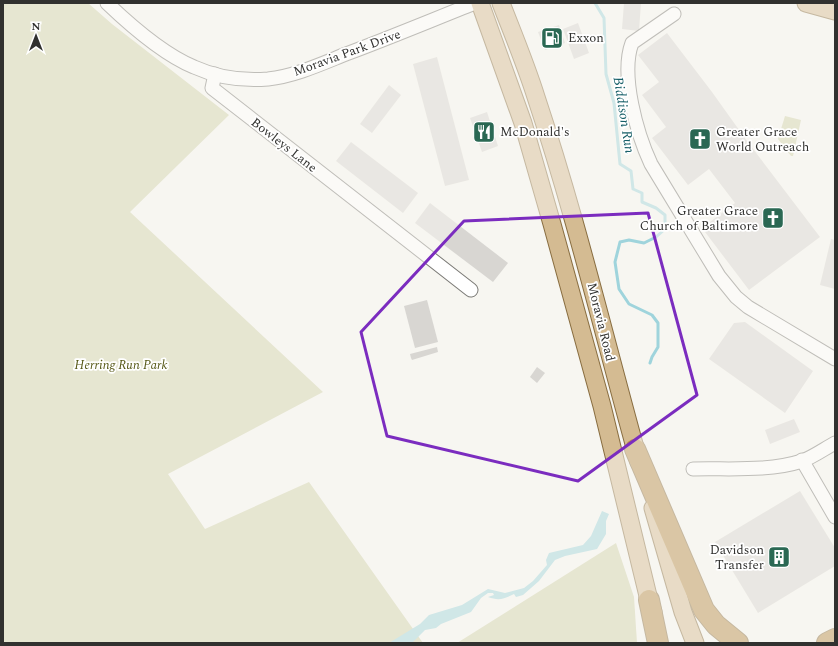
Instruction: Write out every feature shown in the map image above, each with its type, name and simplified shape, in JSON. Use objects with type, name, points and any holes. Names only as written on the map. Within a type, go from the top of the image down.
[{"type":"highway","points":[[636,448],[704,610],[716,625],[738,643]]},
{"type":"highway","points":[[649,600],[658,643]]},
{"type":"highway","points":[[827,643],[835,639]]},
{"type":"main road","name":"Moravia Road","points":[[480,3],[523,123],[550,216],[602,406],[649,600],[665,643]]},
{"type":"main road","name":"Moravia Road","points":[[501,3],[536,96],[592,287],[610,356],[683,612],[695,643]]},
{"type":"main road","points":[[806,3],[835,11]]},
{"type":"street","points":[[106,3],[175,58],[194,68],[215,74]]},
{"type":"street","name":"Moravia Park Drive","points":[[215,74],[234,78],[268,79],[301,72],[475,3]]},
{"type":"street","points":[[674,14],[632,43],[629,51],[628,76],[631,97],[640,139],[651,164],[719,276],[736,297],[748,307],[835,359]]},
{"type":"street","name":"Bowleys Lane","points":[[215,74],[212,88],[471,290]]},
{"type":"street","points":[[693,469],[764,468],[802,460],[835,443]]},
{"type":"street","points":[[802,460],[835,517]]},
{"type":"highlighted area","points":[[648,213],[697,395],[578,481],[387,436],[361,332],[464,221]]},
{"type":"green space","name":"Herring Run Park","points":[[3,3],[88,3],[112,24],[229,115],[130,212],[323,392],[168,474],[205,529],[309,482],[423,643],[3,643]]},
{"type":"green space","points":[[785,116],[801,120],[793,156],[791,156],[778,139]]},
{"type":"green space","points":[[616,543],[634,597],[637,643],[457,643]]},
{"type":"water","points":[[602,511],[609,514],[606,521],[606,534],[597,549],[565,556],[555,560],[539,581],[523,595],[516,597],[514,594],[498,599],[488,597],[494,595],[493,593],[488,593],[481,598],[471,612],[441,624],[436,628],[425,630],[413,642],[389,643],[420,624],[429,615],[462,605],[488,589],[505,593],[524,588],[533,581],[547,565],[546,560],[549,553],[583,545],[591,536]]},
{"type":"building","points":[[624,3],[641,3],[639,31],[622,29]]},
{"type":"building","points":[[578,23],[589,53],[574,59],[563,29]]},
{"type":"building","name":"Exxon","points":[[559,25],[565,43],[545,50],[538,32]]},
{"type":"building","points":[[667,33],[820,237],[749,290],[702,228],[735,203],[709,169],[688,185],[652,138],[666,127],[642,95],[659,82],[638,55]]},
{"type":"building","points":[[437,57],[469,180],[445,186],[413,64]]},
{"type":"building","points":[[389,85],[401,95],[372,133],[360,124]]},
{"type":"building","name":"McDonald's","points":[[487,112],[498,146],[482,152],[470,118]]},
{"type":"building","points":[[351,142],[418,193],[403,213],[336,161]]},
{"type":"building","points":[[430,203],[508,263],[493,282],[415,223]]},
{"type":"building","points":[[831,239],[835,240],[835,289],[820,285]]},
{"type":"building","points":[[427,300],[438,342],[415,348],[404,306]]},
{"type":"building","points":[[745,322],[813,371],[785,413],[709,359],[734,323]]},
{"type":"building","points":[[437,347],[438,352],[412,360],[411,358],[410,354]]},
{"type":"building","points":[[537,367],[545,373],[537,383],[530,377]]},
{"type":"building","points":[[794,419],[800,432],[770,444],[765,430]]},
{"type":"building","name":"Davidson Transfer","points":[[800,491],[835,548],[835,566],[758,613],[715,542]]},
{"type":"waterway","name":"Biddison Run","points":[[595,3],[604,18],[606,74],[614,103],[620,164],[631,171],[633,189],[642,193],[642,202],[656,208],[665,215],[665,229],[656,237],[644,243],[629,240],[620,242],[615,262],[619,289],[629,304],[652,315],[658,323],[658,347],[650,363]]},
{"type":"place","name":"Exxon","points":[[552,38]]},
{"type":"place","name":"McDonald's","points":[[484,132]]},
{"type":"place","name":"Greater Grace World Outreach","points":[[700,139]]},
{"type":"place","name":"Greater Grace Church of Baltimore","points":[[773,218]]},
{"type":"place","name":"Davidson Transfer","points":[[779,557]]}]
